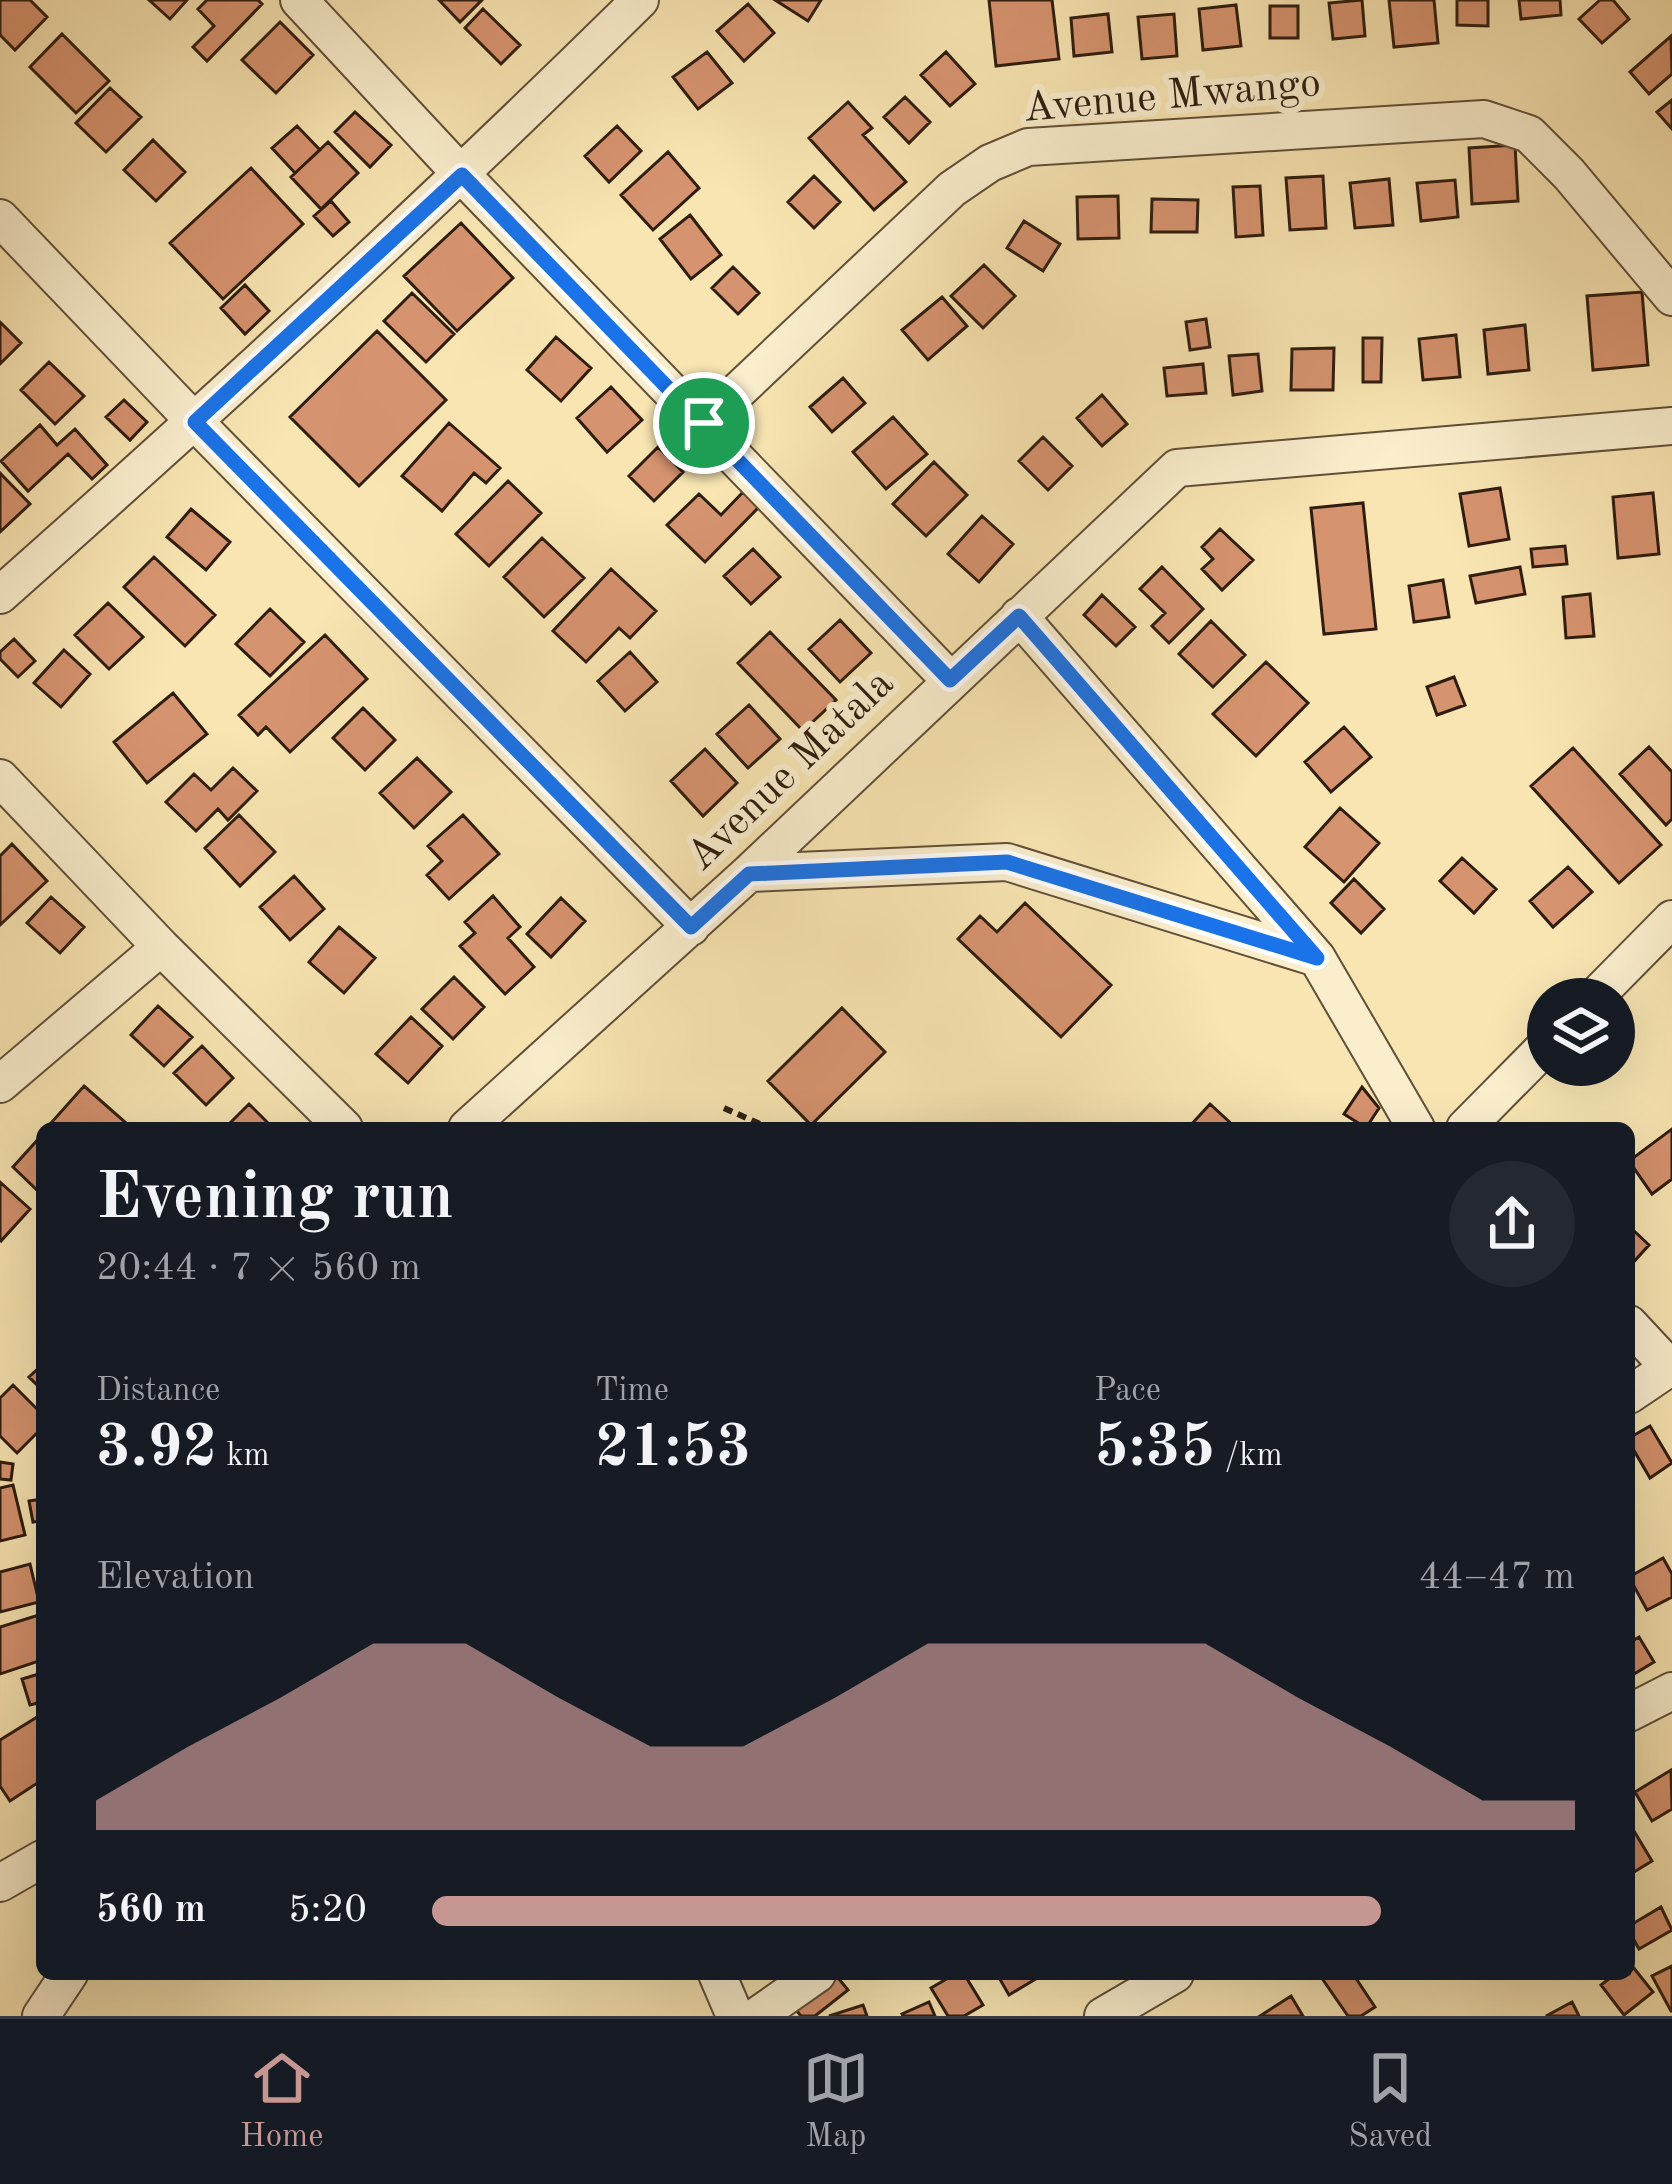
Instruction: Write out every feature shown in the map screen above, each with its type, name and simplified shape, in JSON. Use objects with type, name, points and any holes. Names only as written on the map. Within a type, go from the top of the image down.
[{"type":"street","points":[[298,0],[950,680]]},
{"type":"street","points":[[0,595],[462,175],[640,0]]},
{"type":"street","name":"Avenue Mwango","points":[[704,423],[952,189],[990,163],[1028,147],[1484,119],[1529,134],[1672,297]]},
{"type":"street","points":[[0,218],[691,927]]},
{"type":"street","name":"Avenue Matala","points":[[474,1122],[749,874],[1178,468],[1672,425]]},
{"type":"street","points":[[1019,616],[1317,958],[1413,1122]]},
{"type":"street","points":[[0,778],[338,1122]]},
{"type":"street","points":[[749,874],[1007,862],[1317,958]]},
{"type":"street","points":[[1614,978],[1672,919]]},
{"type":"street","points":[[0,1084],[161,947]]},
{"type":"street","points":[[1471,1122],[1527,1065]]},
{"type":"street","points":[[1635,1330],[1671,1368],[1635,1391]]},
{"type":"street","points":[[1635,1710],[1672,1690]]},
{"type":"street","points":[[0,1883],[36,1862]]},
{"type":"street","points":[[40,2016],[65,1980]]},
{"type":"street","points":[[720,1980],[735,2016]]},
{"type":"street","points":[[757,2016],[808,1980]]},
{"type":"street","points":[[1103,2016],[1165,1980]]},
{"type":"path","points":[[724,1108],[756,1122]]},
{"type":"building","points":[[0,0],[30,0],[47,17],[15,50],[0,35]]},
{"type":"building","points":[[149,0],[187,0],[170,19]]},
{"type":"building","points":[[207,0],[258,0],[262,4],[207,61],[193,47],[214,26],[198,9]]},
{"type":"building","points":[[439,0],[482,0],[460,22]]},
{"type":"building","points":[[775,0],[821,0],[808,21]]},
{"type":"building","points":[[989,0],[1052,0],[1059,59],[996,66]]},
{"type":"building","points":[[1362,0],[1365,36],[1333,39],[1329,3]]},
{"type":"building","points":[[1389,0],[1434,0],[1438,43],[1394,47]]},
{"type":"building","points":[[1457,0],[1488,0],[1488,26],[1457,25]]},
{"type":"building","points":[[1519,0],[1560,0],[1561,15],[1521,19]]},
{"type":"building","points":[[1600,0],[1613,0],[1629,19],[1602,43],[1579,19]]},
{"type":"building","points":[[748,4],[774,33],[744,61],[717,31]]},
{"type":"building","points":[[1236,5],[1241,46],[1203,50],[1199,9]]},
{"type":"building","points":[[1270,6],[1298,6],[1298,38],[1270,38]]},
{"type":"building","points":[[483,9],[520,45],[501,64],[465,28]]},
{"type":"building","points":[[1108,14],[1112,52],[1074,56],[1071,18]]},
{"type":"building","points":[[1174,14],[1177,56],[1142,59],[1138,17]]},
{"type":"building","points":[[280,22],[313,55],[276,93],[242,60]]},
{"type":"building","points":[[62,34],[109,81],[76,113],[30,67]]},
{"type":"building","points":[[1671,36],[1672,74],[1649,94],[1630,72]]},
{"type":"building","points":[[707,52],[732,83],[698,109],[673,77]]},
{"type":"building","points":[[946,52],[975,84],[950,106],[921,75]]},
{"type":"building","points":[[110,88],[141,117],[106,152],[76,123]]},
{"type":"building","points":[[905,97],[930,122],[909,143],[884,117]]},
{"type":"building","points":[[1672,100],[1672,129],[1657,112]]},
{"type":"building","points":[[848,102],[872,128],[863,135],[906,182],[874,210],[809,138]]},
{"type":"building","points":[[355,112],[391,145],[370,167],[335,132]]},
{"type":"building","points":[[297,126],[320,150],[295,173],[272,148]]},
{"type":"building","points":[[617,126],[641,151],[609,182],[585,156]]},
{"type":"building","points":[[153,140],[185,172],[156,201],[124,170]]},
{"type":"building","points":[[328,142],[358,173],[321,209],[291,177]]},
{"type":"building","points":[[1515,145],[1518,201],[1472,204],[1469,148]]},
{"type":"building","points":[[668,152],[699,188],[653,230],[621,195]]},
{"type":"building","points":[[251,168],[303,224],[223,299],[170,243]]},
{"type":"building","points":[[814,176],[840,202],[814,228],[788,202]]},
{"type":"building","points":[[1323,176],[1326,228],[1290,230],[1286,178]]},
{"type":"building","points":[[1389,179],[1393,225],[1355,228],[1350,183]]},
{"type":"building","points":[[1455,180],[1458,217],[1421,221],[1417,183]]},
{"type":"building","points":[[1260,186],[1263,235],[1236,237],[1233,187]]},
{"type":"building","points":[[1118,196],[1119,238],[1078,239],[1077,197]]},
{"type":"building","points":[[1152,199],[1198,200],[1197,232],[1151,232]]},
{"type":"building","points":[[331,201],[349,222],[333,236],[314,216]]},
{"type":"building","points":[[690,215],[721,255],[691,279],[660,239]]},
{"type":"building","points":[[1024,221],[1060,244],[1043,271],[1007,248]]},
{"type":"building","points":[[461,223],[513,278],[457,331],[404,276]]},
{"type":"building","points":[[984,265],[1015,296],[983,328],[951,296]]},
{"type":"building","points":[[733,267],[759,293],[738,314],[712,288]]},
{"type":"building","points":[[245,285],[269,311],[245,334],[221,308]]},
{"type":"building","points":[[1642,292],[1648,365],[1593,370],[1587,296]]},
{"type":"building","points":[[412,293],[454,334],[426,362],[384,321]]},
{"type":"building","points":[[942,297],[967,326],[928,360],[902,330]]},
{"type":"building","points":[[1206,319],[1210,347],[1190,350],[1186,322]]},
{"type":"building","points":[[0,322],[21,343],[0,364]]},
{"type":"building","points":[[1525,325],[1529,370],[1488,374],[1484,330]]},
{"type":"building","points":[[377,331],[446,400],[359,486],[290,417]]},
{"type":"building","points":[[1456,335],[1460,377],[1423,380],[1419,339]]},
{"type":"building","points":[[556,337],[591,368],[561,401],[527,370]]},
{"type":"building","points":[[1363,338],[1382,338],[1381,382],[1363,382]]},
{"type":"building","points":[[1334,348],[1333,390],[1291,390],[1292,349]]},
{"type":"building","points":[[1258,354],[1262,391],[1233,395],[1229,356]]},
{"type":"building","points":[[49,362],[84,396],[55,424],[21,390]]},
{"type":"building","points":[[1203,364],[1206,393],[1167,396],[1164,368]]},
{"type":"building","points":[[843,378],[865,403],[832,432],[810,407]]},
{"type":"building","points":[[611,387],[642,420],[607,452],[577,418]]},
{"type":"building","points":[[1102,395],[1127,424],[1102,446],[1077,418]]},
{"type":"building","points":[[124,400],[147,422],[130,440],[106,417]]},
{"type":"building","points":[[893,417],[927,454],[886,489],[853,452]]},
{"type":"building","points":[[449,423],[500,468],[486,483],[474,473],[442,511],[402,476]]},
{"type":"building","points":[[40,425],[57,445],[75,429],[107,465],[92,479],[68,454],[28,491],[1,461]]},
{"type":"building","points":[[1043,437],[1072,466],[1048,490],[1019,461]]},
{"type":"building","points":[[658,447],[683,472],[654,501],[629,476]]},
{"type":"building","points":[[934,462],[967,495],[926,536],[893,504]]},
{"type":"building","points":[[0,473],[30,504],[0,532]]},
{"type":"building","points":[[508,481],[541,513],[489,566],[456,534]]},
{"type":"building","points":[[1500,488],[1509,539],[1469,546],[1460,494]]},
{"type":"building","points":[[743,492],[759,507],[705,562],[667,525],[699,494],[721,515]]},
{"type":"building","points":[[1653,493],[1659,554],[1618,558],[1613,497]]},
{"type":"building","points":[[1363,503],[1376,629],[1324,634],[1311,508]]},
{"type":"building","points":[[191,509],[230,542],[206,570],[167,537]]},
{"type":"building","points":[[982,516],[1013,544],[979,582],[948,554]]},
{"type":"building","points":[[1220,529],[1253,560],[1222,590],[1202,569],[1213,559],[1202,547]]},
{"type":"building","points":[[542,538],[584,578],[544,617],[504,577]]},
{"type":"building","points":[[1565,546],[1567,564],[1533,567],[1531,549]]},
{"type":"building","points":[[753,549],[780,577],[751,604],[724,576]]},
{"type":"building","points":[[154,557],[215,615],[185,646],[124,587]]},
{"type":"building","points":[[1162,567],[1203,609],[1169,643],[1152,626],[1165,613],[1140,589]]},
{"type":"building","points":[[1520,567],[1525,594],[1476,603],[1470,576]]},
{"type":"building","points":[[611,569],[656,611],[630,638],[619,628],[586,662],[553,631]]},
{"type":"building","points":[[1443,580],[1449,617],[1414,622],[1409,586]]},
{"type":"building","points":[[1590,594],[1594,636],[1566,638],[1563,597]]},
{"type":"building","points":[[1102,595],[1135,627],[1116,646],[1084,615]]},
{"type":"building","points":[[108,603],[143,637],[109,669],[75,635]]},
{"type":"building","points":[[270,609],[304,642],[270,676],[236,644]]},
{"type":"building","points":[[840,620],[871,653],[840,682],[809,649]]},
{"type":"building","points":[[1211,621],[1245,655],[1213,687],[1179,654]]},
{"type":"building","points":[[770,632],[836,700],[803,731],[738,663]]},
{"type":"building","points":[[325,635],[367,679],[290,752],[266,727],[258,735],[239,715]]},
{"type":"building","points":[[14,639],[35,661],[18,677],[0,659],[0,652]]},
{"type":"building","points":[[64,650],[90,674],[61,707],[34,683]]},
{"type":"building","points":[[630,652],[657,682],[625,711],[598,681]]},
{"type":"building","points":[[1266,662],[1308,703],[1256,756],[1213,714]]},
{"type":"building","points":[[1454,677],[1465,705],[1437,715],[1427,687]]},
{"type":"building","points":[[173,693],[207,734],[147,783],[114,742]]},
{"type":"building","points":[[749,705],[780,739],[748,768],[717,734]]},
{"type":"building","points":[[363,708],[395,740],[365,770],[333,738]]},
{"type":"building","points":[[1344,727],[1371,757],[1331,792],[1305,762]]},
{"type":"building","points":[[1649,747],[1672,772],[1672,819],[1666,825],[1620,774]]},
{"type":"building","points":[[1573,748],[1661,845],[1619,883],[1531,786]]},
{"type":"building","points":[[705,749],[737,783],[703,816],[671,781]]},
{"type":"building","points":[[417,758],[451,792],[414,828],[380,793]]},
{"type":"building","points":[[233,768],[257,791],[228,820],[218,809],[196,831],[166,802],[194,774],[211,790]]},
{"type":"building","points":[[1340,808],[1379,843],[1344,882],[1305,847]]},
{"type":"building","points":[[239,815],[275,852],[240,886],[205,848]]},
{"type":"building","points":[[463,815],[499,854],[449,899],[427,875],[442,861],[428,846]]},
{"type":"building","points":[[12,844],[47,881],[0,925],[0,856]]},
{"type":"building","points":[[1462,858],[1496,889],[1474,913],[1440,881]]},
{"type":"building","points":[[1568,867],[1592,892],[1553,927],[1530,901]]},
{"type":"building","points":[[294,876],[324,909],[290,940],[260,907]]},
{"type":"building","points":[[1354,879],[1384,909],[1361,933],[1331,903]]},
{"type":"building","points":[[493,896],[520,927],[508,938],[534,967],[505,994],[460,946],[475,933],[465,922]]},
{"type":"building","points":[[51,897],[84,927],[60,953],[27,923]]},
{"type":"building","points":[[561,898],[585,921],[551,957],[527,934]]},
{"type":"building","points":[[1025,903],[1111,985],[1061,1037],[958,939],[980,916],[997,932]]},
{"type":"building","points":[[339,927],[375,958],[344,993],[309,962]]},
{"type":"building","points":[[454,977],[484,1007],[453,1039],[422,1009]]},
{"type":"building","points":[[158,1006],[192,1037],[164,1066],[131,1035]]},
{"type":"building","points":[[842,1008],[885,1052],[814,1122],[808,1122],[768,1081]]},
{"type":"building","points":[[411,1017],[442,1046],[408,1083],[376,1054]]},
{"type":"building","points":[[202,1046],[233,1078],[206,1105],[174,1073]]},
{"type":"building","points":[[84,1086],[125,1122],[52,1122]]},
{"type":"building","points":[[1362,1087],[1379,1108],[1370,1122],[1357,1122],[1344,1114]]},
{"type":"building","points":[[249,1104],[267,1122],[231,1122]]},
{"type":"building","points":[[1210,1104],[1230,1122],[1194,1122]]},
{"type":"building","points":[[1672,1129],[1672,1179],[1652,1194],[1635,1170],[1635,1157]]},
{"type":"building","points":[[36,1142],[36,1189],[13,1167]]},
{"type":"building","points":[[0,1182],[30,1209],[1,1241],[0,1240]]},
{"type":"building","points":[[1635,1232],[1649,1245],[1635,1260]]},
{"type":"building","points":[[13,1385],[36,1408],[36,1434],[17,1453],[0,1436],[0,1398]]},
{"type":"building","points":[[1650,1426],[1672,1463],[1650,1478],[1635,1452],[1635,1435]]},
{"type":"building","points":[[0,1462],[13,1464],[11,1480],[0,1479]]},
{"type":"building","points":[[13,1485],[25,1535],[0,1541],[0,1488]]},
{"type":"building","points":[[36,1500],[36,1522],[33,1522],[29,1501]]},
{"type":"building","points":[[1663,1558],[1672,1574],[1672,1597],[1647,1610],[1635,1588],[1635,1574]]},
{"type":"building","points":[[30,1564],[36,1603],[0,1612],[0,1572]]},
{"type":"building","points":[[36,1616],[36,1662],[0,1674],[0,1627]]},
{"type":"building","points":[[1639,1637],[1654,1662],[1635,1673],[1635,1639]]},
{"type":"building","points":[[36,1675],[36,1704],[30,1705],[22,1679]]},
{"type":"building","points":[[36,1718],[36,1784],[10,1801],[0,1786],[0,1740]]},
{"type":"building","points":[[1671,1770],[1672,1809],[1652,1821],[1635,1792]]},
{"type":"building","points":[[1635,1833],[1652,1861],[1635,1871]]},
{"type":"building","points":[[1661,1907],[1672,1930],[1639,1949],[1635,1922]]},
{"type":"building","points":[[1672,1966],[1672,2011],[1671,2011],[1652,1976]]},
{"type":"building","points":[[1635,1970],[1653,1992],[1624,2015],[1601,1985],[1607,1980],[1635,1980]]},
{"type":"building","points":[[823,1980],[840,1980],[848,1990],[815,2016],[801,2016],[792,2005]]},
{"type":"building","points":[[945,1980],[968,1980],[983,2005],[964,2016],[948,2016],[931,1988]]},
{"type":"building","points":[[1000,1980],[1034,1980],[1009,1995]]},
{"type":"building","points":[[1323,1980],[1357,1980],[1375,2007],[1361,2016],[1348,2016]]},
{"type":"building","points":[[1291,1996],[1303,2016],[1260,2016]]},
{"type":"building","points":[[929,2002],[935,2016],[902,2014]]},
{"type":"building","points":[[1572,2002],[1579,2016],[1546,2016]]},
{"type":"building","points":[[863,2005],[867,2016],[829,2016]]},
{"type":"route","points":[[462,175],[704,423],[950,680],[1019,616],[1317,958],[1007,862],[749,874],[691,927],[195,422],[462,175]]}]
